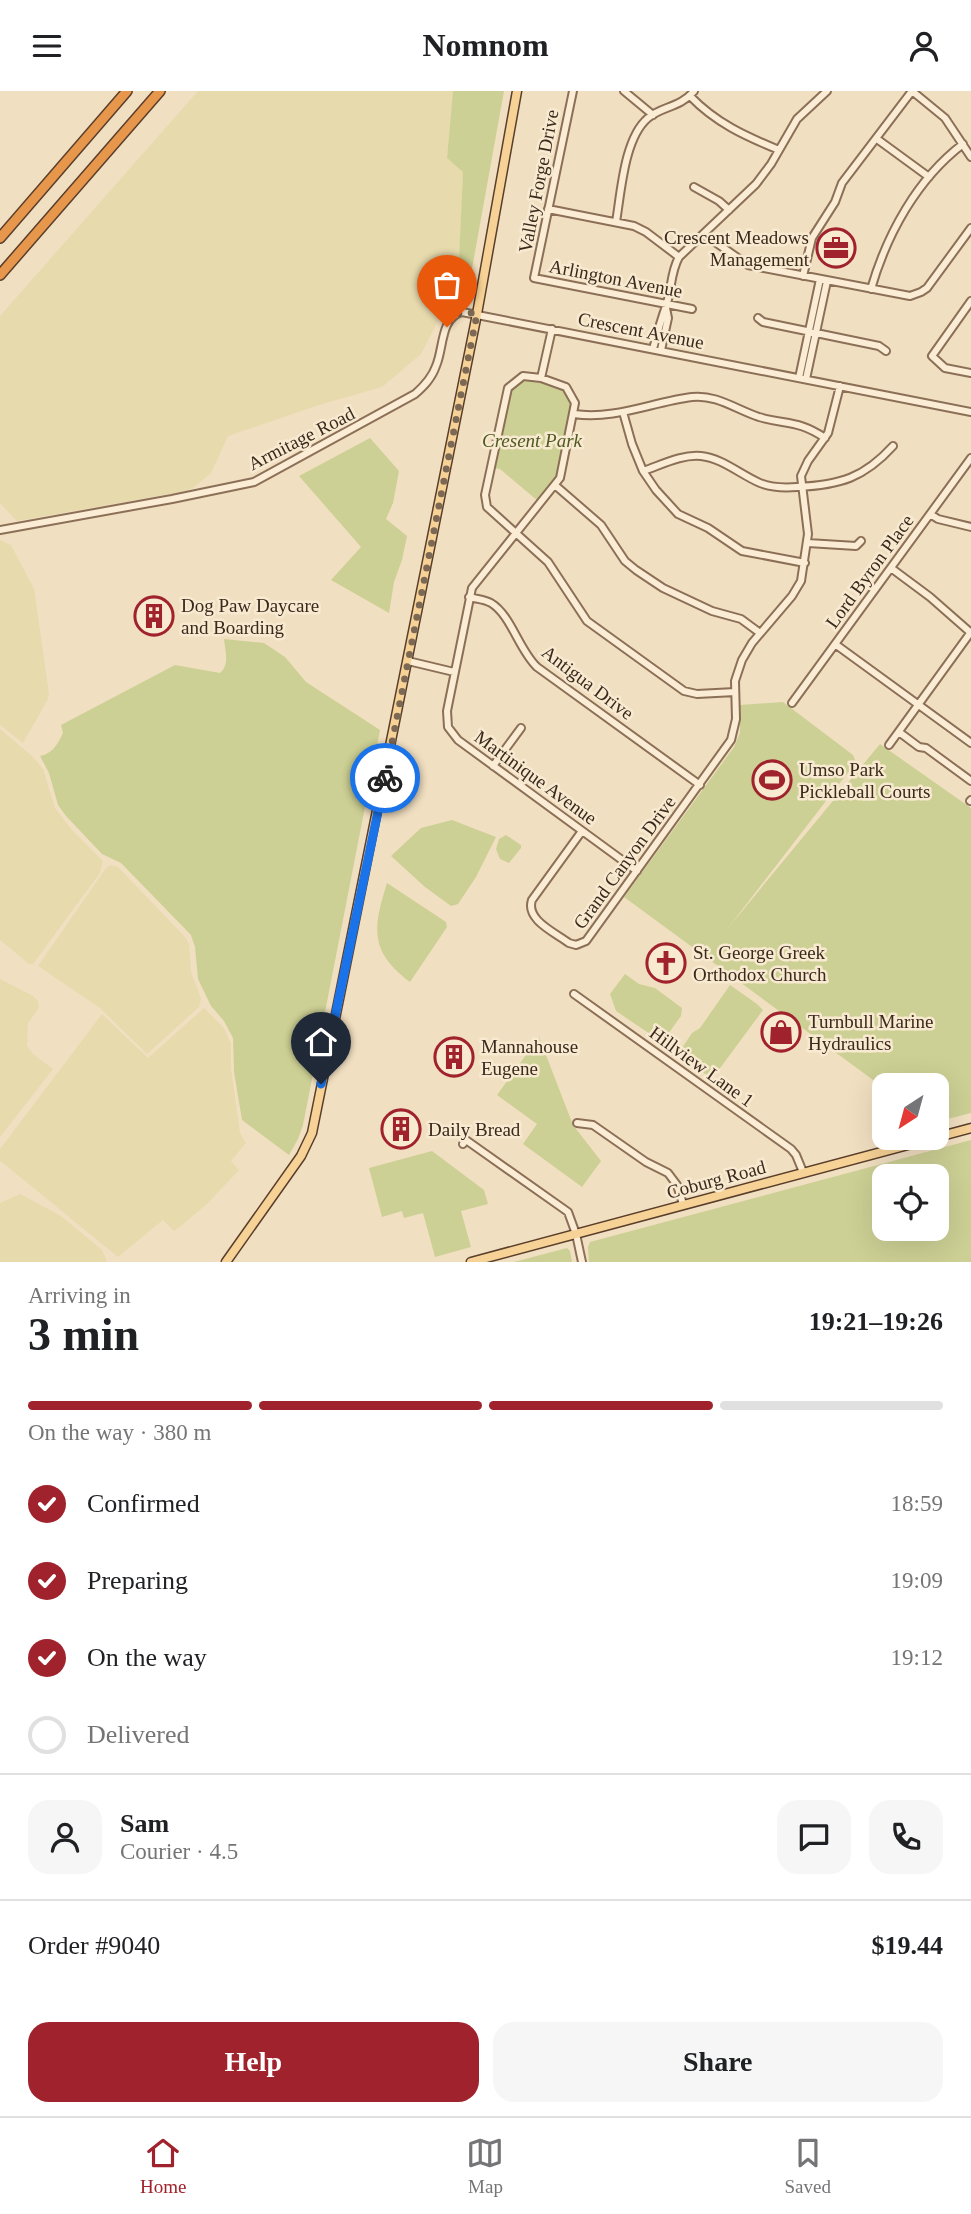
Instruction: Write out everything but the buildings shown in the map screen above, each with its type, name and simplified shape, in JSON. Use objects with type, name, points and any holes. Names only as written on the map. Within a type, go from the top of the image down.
[{"type":"highway","points":[[0,238],[127,91]]},
{"type":"highway","points":[[0,275],[160,91]]},
{"type":"main road","points":[[226,1262],[301,1156],[312,1133],[477,314],[517,91]]},
{"type":"main road","name":"Coburg Road","points":[[471,1262],[971,1128]]},
{"type":"street","name":"Valley Forge Drive","points":[[534,278],[573,91]]},
{"type":"street","points":[[624,91],[653,115]]},
{"type":"street","points":[[653,349],[679,257],[705,235],[765,174],[802,113],[827,91]]},
{"type":"street","points":[[803,276],[814,236],[835,202],[845,178],[912,91],[945,118],[971,157]]},
{"type":"street","points":[[616,222],[633,139],[644,122],[653,115],[674,107],[692,94],[706,112],[726,127],[779,150]]},
{"type":"street","points":[[877,139],[929,177]]},
{"type":"street","points":[[870,289],[892,232],[929,177],[963,144]]},
{"type":"street","points":[[694,187],[729,210]]},
{"type":"street","points":[[548,209],[616,222],[642,230],[679,257]]},
{"type":"street","points":[[705,235],[746,264],[906,296],[921,292],[929,285],[971,228]]},
{"type":"street","name":"Arlington Avenue","points":[[534,278],[692,309]]},
{"type":"street","points":[[803,379],[823,280]]},
{"type":"street","points":[[971,301],[932,356],[948,369],[971,373]]},
{"type":"street","points":[[662,351],[668,318],[666,306]]},
{"type":"street","name":"Armitage Road","points":[[0,530],[254,482],[415,394],[429,380],[437,365],[450,318],[460,312],[477,314]]},
{"type":"street","name":"Crescent Avenue","points":[[477,314],[971,412]]},
{"type":"street","points":[[758,318],[763,322],[879,346],[886,351]]},
{"type":"street","points":[[541,378],[552,329]]},
{"type":"street","points":[[735,692],[697,694],[679,687],[587,621],[548,562],[491,513],[484,498],[508,390],[514,379],[526,376],[559,383],[569,390],[575,403],[574,414],[597,416],[699,397],[730,404],[761,417],[801,424],[825,438]]},
{"type":"street","points":[[802,487],[804,469],[825,438],[831,423],[840,386]]},
{"type":"street","points":[[623,412],[634,451],[643,471],[662,498],[678,514],[708,528],[734,547],[752,554],[805,563]]},
{"type":"street","name":"Martinique Avenue","points":[[574,414],[556,487],[475,583],[469,597],[447,711],[448,727],[454,737],[637,871]]},
{"type":"street","points":[[643,471],[682,458],[702,456],[763,484],[776,487],[836,484],[855,477],[874,465],[893,446]]},
{"type":"street","name":"Lord Byron Place","points":[[792,703],[971,458]]},
{"type":"street","points":[[556,487],[599,523],[625,561],[636,570],[712,611],[741,619],[760,633]]},
{"type":"street","name":"Grand Canyon Drive","points":[[582,831],[532,900],[530,907],[533,917],[569,943],[576,945],[586,941],[732,738],[736,719],[737,672],[746,652],[801,581],[808,544],[802,487]]},
{"type":"street","points":[[930,515],[938,520],[971,527]]},
{"type":"street","points":[[808,544],[856,546],[861,541]]},
{"type":"street","points":[[889,745],[971,633],[933,599],[891,568]]},
{"type":"street","name":"Antigua Drive","points":[[469,597],[488,602],[497,608],[529,659],[537,667],[700,785]]},
{"type":"street","points":[[835,644],[971,743]]},
{"type":"street","points":[[408,661],[454,672]]},
{"type":"street","points":[[493,766],[521,728]]},
{"type":"street","points":[[899,732],[971,781]]},
{"type":"street","name":"Hillview Lane 1","points":[[574,994],[791,1149],[803,1172]]},
{"type":"street","points":[[577,1123],[593,1125],[646,1162],[668,1173],[677,1185],[683,1204]]},
{"type":"street","points":[[463,1145],[466,1140],[566,1210],[576,1234],[582,1262]]},
{"type":"shaded area","points":[[198,91],[453,91],[447,157],[463,172],[458,282],[421,354],[382,387],[228,436],[211,473],[186,491],[17,521],[0,503],[0,316]]},
{"type":"shaded area","points":[[0,540],[11,545],[34,589],[49,694],[23,743],[0,725]]},
{"type":"shaded area","points":[[0,729],[43,769],[55,808],[72,830],[103,861],[100,873],[33,964],[29,964],[0,940]]},
{"type":"shaded area","points":[[111,865],[118,867],[185,937],[189,944],[191,972],[201,999],[199,1007],[147,1054],[100,1008],[38,966],[106,868]]},
{"type":"shaded area","points":[[0,979],[38,1001],[39,1008],[28,1023],[27,1046],[53,1069],[0,1137]]},
{"type":"shaded area","points":[[204,1008],[224,1028],[231,1044],[231,1068],[240,1133],[246,1143],[231,1161],[239,1170],[208,1203],[181,1226],[174,1231],[163,1220],[118,1257],[0,1161],[0,1149],[102,1014],[148,1058]]},
{"type":"shaded area","points":[[20,1194],[61,1216],[102,1250],[107,1262],[0,1262],[0,1203]]},
{"type":"green space","points":[[453,91],[504,91],[466,302],[453,307],[458,282],[463,172],[447,158]]},
{"type":"green space","name":"Cresent Park","points":[[528,379],[561,389],[567,395],[571,407],[557,477],[538,501],[500,469],[493,468],[508,396],[518,383]]},
{"type":"green space","points":[[370,438],[399,471],[393,503],[386,519],[407,536],[394,582],[389,613],[331,580],[361,547],[299,476]]},
{"type":"green space","points":[[224,639],[264,643],[285,657],[306,682],[380,730],[303,1125],[289,1155],[242,1120],[234,1072],[233,1038],[224,1021],[211,1006],[198,979],[191,935],[121,863],[102,854],[66,816],[58,805],[49,773],[40,756],[57,745],[63,733],[61,725],[175,665],[220,673],[226,662]]},
{"type":"green space","points":[[783,702],[853,755],[856,762],[728,928],[880,744],[971,808],[971,1113],[949,1119],[949,1073],[872,1073],[872,1079],[624,897],[734,747],[740,733],[740,705]]},
{"type":"green space","points":[[452,820],[496,837],[476,877],[458,904],[451,906],[391,856],[421,828]]},
{"type":"green space","points":[[506,835],[521,845],[509,863],[500,859],[496,849],[499,839]]},
{"type":"green space","points":[[387,883],[446,922],[447,927],[410,982],[387,960],[378,938],[379,913]]},
{"type":"green space","points":[[625,974],[639,984],[655,988],[682,1008],[681,1016],[668,1034],[660,1037],[650,1034],[616,1011],[610,994]]},
{"type":"green space","points":[[730,985],[763,1010],[712,1079],[685,1059],[682,1048],[692,1033],[700,1028]]},
{"type":"green space","points":[[539,1037],[573,1125],[601,1161],[582,1187],[523,1144],[537,1124],[497,1095]]},
{"type":"green space","points":[[971,1140],[971,1262],[589,1262],[590,1242],[872,1167],[872,1241],[949,1241],[949,1164],[881,1164],[934,1150],[949,1150],[949,1146]]},
{"type":"green space","points":[[432,1151],[484,1190],[488,1204],[461,1211],[471,1247],[435,1257],[423,1213],[404,1218],[402,1211],[382,1217],[369,1168]]},
{"type":"green space","points":[[567,1248],[572,1262],[514,1262]]},
{"type":"way so far","points":[[385,778],[477,314],[455,314],[447,327]]},
{"type":"place","name":"Crescent Meadows Management","points":[[836,248]]},
{"type":"place","name":"Dog Paw Daycare and Boarding","points":[[154,616]]},
{"type":"place","name":"Umso Park Pickleball Courts","points":[[772,780]]},
{"type":"place","name":"St. George Greek Orthodox Church","points":[[666,963]]},
{"type":"place","name":"Turnbull Marine Hydraulics","points":[[781,1032]]},
{"type":"place","name":"Mannahouse Eugene","points":[[454,1057]]},
{"type":"place","name":"Daily Bread","points":[[401,1129]]},
{"type":"route","points":[[321,1084],[385,778]]}]
